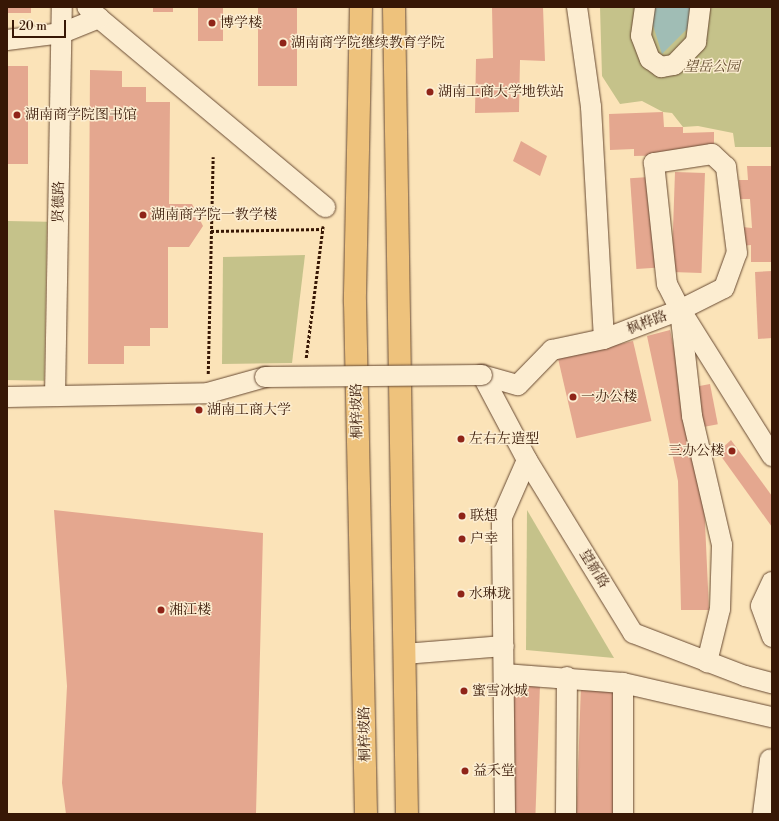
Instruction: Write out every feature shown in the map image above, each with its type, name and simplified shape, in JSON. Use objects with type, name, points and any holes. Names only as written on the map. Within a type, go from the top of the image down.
[{"type":"main road","name":"桐梓坡路","points":[[361,7],[355,302],[366,814]]},
{"type":"main road","points":[[394,7],[407,814]]},
{"type":"street","name":"贤德路","points":[[55,396],[62,7]]},
{"type":"street","points":[[577,7],[591,107],[604,339]]},
{"type":"street","points":[[646,7],[641,36],[650,59],[661,67],[674,65],[696,42],[700,7]]},
{"type":"street","points":[[7,40],[62,33],[93,12],[325,207]]},
{"type":"street","points":[[680,310],[724,288],[737,254],[726,167],[712,154],[654,163],[667,284],[680,310],[692,416],[722,545],[720,609],[707,662]]},
{"type":"street","name":"枫桦路","points":[[482,375],[518,385],[552,350],[604,339],[680,310],[772,456]]},
{"type":"street","points":[[7,397],[208,393],[265,377],[482,375]]},
{"type":"street","name":"望新路","points":[[482,375],[527,460],[633,634],[707,662],[772,683]]},
{"type":"street","points":[[504,814],[502,517],[527,460]]},
{"type":"street","points":[[772,582],[761,606],[772,637]]},
{"type":"street","points":[[404,654],[504,646]]},
{"type":"street","points":[[504,674],[567,677],[623,683],[772,717]]},
{"type":"street","points":[[566,814],[567,677]]},
{"type":"street","points":[[623,683],[623,814]]},
{"type":"street","points":[[763,814],[770,759]]},
{"type":"path","points":[[208,393],[213,157]]},
{"type":"path","points":[[305,364],[325,207]]},
{"type":"path","points":[[212,231],[322,229]]},
{"type":"green space","name":"望岳公园","points":[[600,7],[772,7],[772,147],[735,147],[733,133],[698,126],[683,127],[672,113],[663,112],[642,101],[620,104],[602,76]]},
{"type":"green space","points":[[7,221],[47,222],[44,381],[7,380]]},
{"type":"green space","points":[[305,255],[292,363],[222,364],[223,257]]},
{"type":"green space","points":[[527,510],[614,658],[526,650]]},
{"type":"water","points":[[653,7],[692,7],[693,23],[662,54],[652,22]]},
{"type":"building","points":[[7,7],[31,7],[31,13],[7,13]]},
{"type":"building","points":[[153,7],[173,7],[173,12],[153,12]]},
{"type":"building","name":"博学楼","points":[[198,7],[223,7],[223,41],[198,41]]},
{"type":"building","name":"湖南商学院继续教育学院","points":[[258,7],[297,7],[297,86],[258,86]]},
{"type":"building","points":[[492,7],[543,7],[545,61],[520,60],[519,112],[475,113],[476,59],[493,58]]},
{"type":"building","name":"湖南商学院图书馆","points":[[7,66],[28,66],[28,164],[7,164]]},
{"type":"building","name":"湖南商学院一教学楼","points":[[90,70],[122,71],[122,87],[146,87],[146,102],[170,102],[169,204],[192,204],[203,226],[189,247],[168,247],[168,328],[150,328],[150,346],[124,346],[124,364],[88,364]]},
{"type":"building","points":[[663,112],[664,127],[683,127],[683,133],[714,132],[714,154],[634,156],[634,149],[610,150],[609,114]]},
{"type":"building","points":[[521,141],[547,156],[540,176],[513,161]]},
{"type":"building","points":[[747,166],[772,166],[772,262],[751,262],[751,245],[741,246],[742,227],[752,228],[750,199],[740,199],[739,180],[748,180]]},
{"type":"building","points":[[675,172],[705,173],[701,273],[672,272]]},
{"type":"building","points":[[649,177],[655,268],[636,269],[630,178]]},
{"type":"building","points":[[772,271],[772,338],[758,339],[755,272]]},
{"type":"building","points":[[670,330],[703,479],[709,610],[681,610],[678,481],[647,336]]},
{"type":"building","points":[[633,341],[651,421],[576,438],[558,358]]},
{"type":"building","points":[[710,384],[718,424],[702,427],[694,387]]},
{"type":"building","points":[[731,440],[772,496],[772,527],[718,452]]},
{"type":"building","name":"湘江楼","points":[[54,510],[263,533],[256,814],[66,814],[62,783],[67,686]]},
{"type":"building","points":[[506,684],[540,685],[535,814],[501,814]]},
{"type":"building","points":[[581,685],[619,686],[615,814],[576,814]]},
{"type":"place","name":"博学楼","points":[[212,23]]},
{"type":"place","name":"湖南商学院继续教育学院","points":[[283,43]]},
{"type":"place","name":"湖南工商大学地铁站","points":[[430,92]]},
{"type":"place","name":"湖南商学院图书馆","points":[[17,115]]},
{"type":"place","name":"湖南商学院一教学楼","points":[[143,215]]},
{"type":"place","name":"一办公楼","points":[[573,397]]},
{"type":"place","name":"湖南工商大学","points":[[199,410]]},
{"type":"place","name":"左右左造型","points":[[461,439]]},
{"type":"place","name":"三办公楼","points":[[732,451]]},
{"type":"place","name":"联想","points":[[462,516]]},
{"type":"place","name":"户幸","points":[[462,539]]},
{"type":"place","name":"水琳珑","points":[[461,594]]},
{"type":"place","name":"湘江楼","points":[[161,610]]},
{"type":"place","name":"蜜雪冰城","points":[[464,691]]},
{"type":"place","name":"益禾堂","points":[[465,771]]}]
